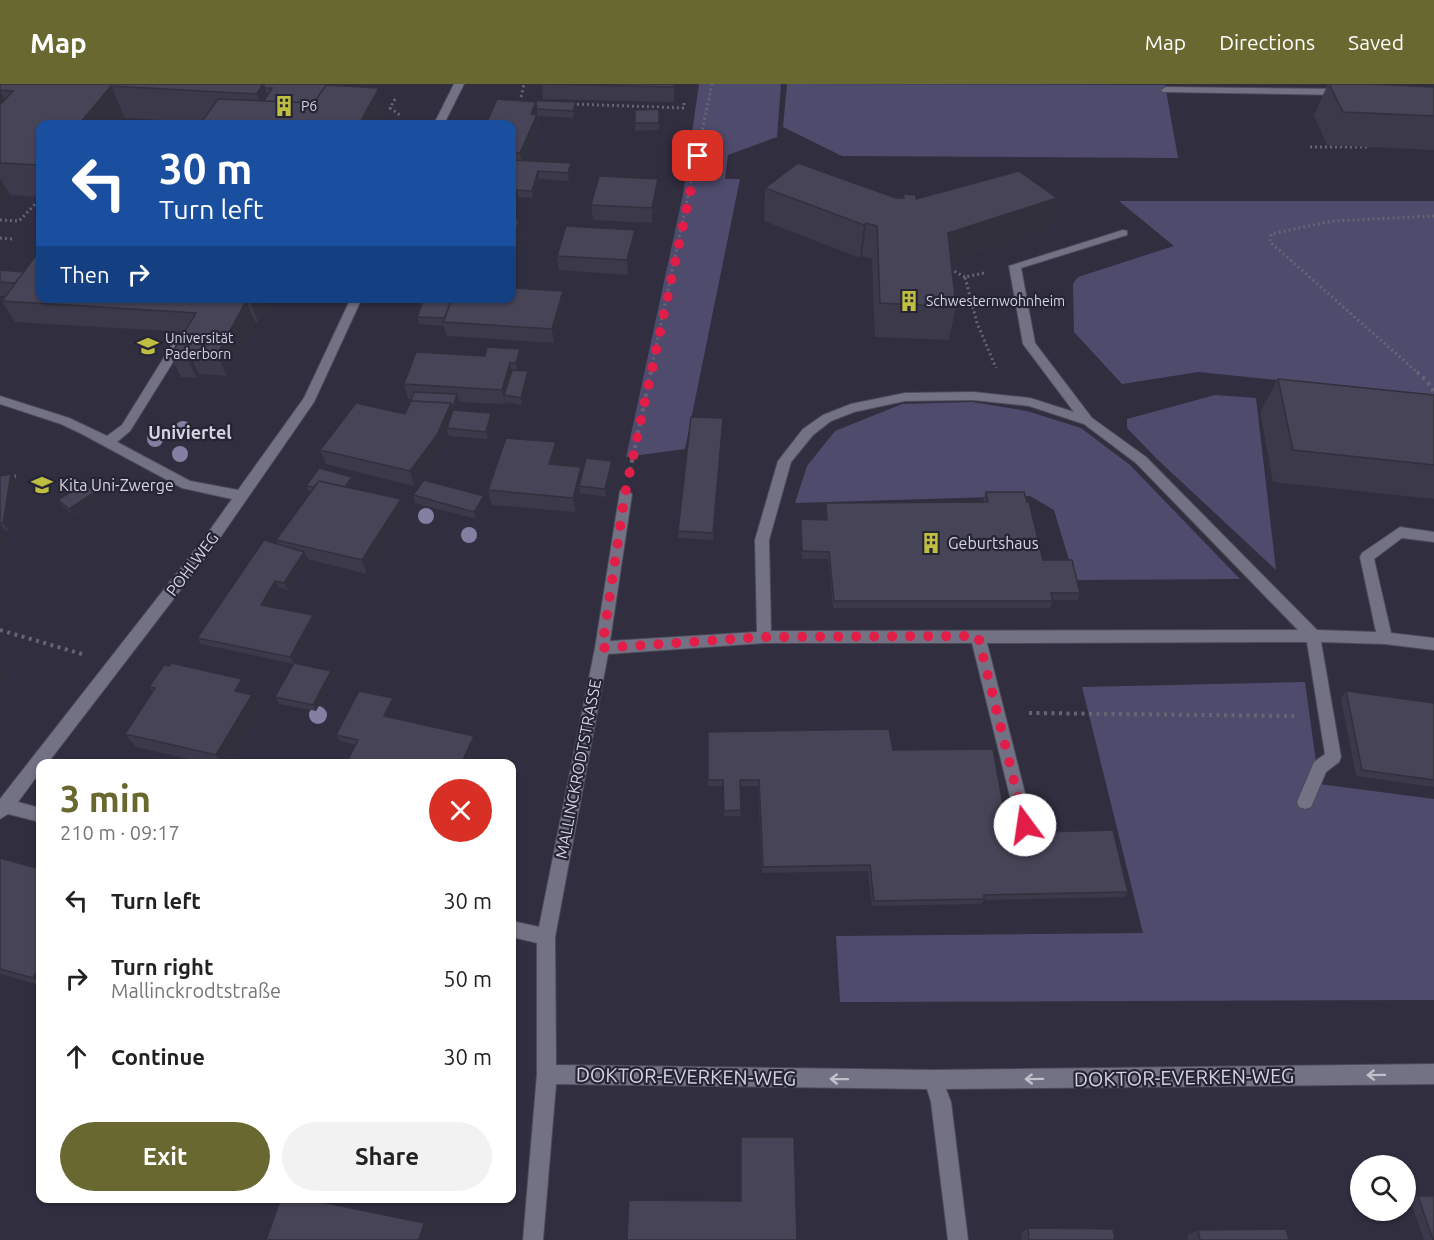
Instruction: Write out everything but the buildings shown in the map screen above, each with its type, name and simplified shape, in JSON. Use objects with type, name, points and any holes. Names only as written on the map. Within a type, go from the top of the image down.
[{"type":"street","points":[[441,120],[459,84]]},
{"type":"street","points":[[1166,90],[1339,88],[1352,93]]},
{"type":"street","points":[[1123,233],[1015,266],[1029,344],[1088,421],[1141,460],[1313,636],[1333,757],[1320,767],[1305,802]]},
{"type":"street","name":"POHLWEG","points":[[42,759],[210,541],[310,399],[355,303]]},
{"type":"street","points":[[108,442],[126,428],[177,346]]},
{"type":"street","points":[[764,637],[762,540],[785,461],[808,432],[827,418],[851,408],[905,397],[973,396],[1030,402],[1088,421]]},
{"type":"street","points":[[0,400],[65,421],[187,485],[242,496]]},
{"type":"street","name":"MALLINCKRODTSTRASSE","points":[[533,1240],[547,1074],[546,938],[602,648],[625,494]]},
{"type":"street","points":[[1385,638],[1367,557],[1400,532],[1434,537]]},
{"type":"street","points":[[978,636],[1025,825]]},
{"type":"street","points":[[602,648],[764,637],[1313,636],[1385,638],[1434,644]]},
{"type":"street","name":"POHLWEG","points":[[3,809],[36,766]]},
{"type":"street","points":[[3,809],[36,814]]},
{"type":"street","points":[[516,930],[546,938]]},
{"type":"street","name":"DOKTOR-EVERKEN-WEG","points":[[547,1074],[933,1080],[1434,1074]]},
{"type":"street","points":[[933,1080],[941,1102],[958,1240]]},
{"type":"path","points":[[510,102],[520,102],[524,84]]},
{"type":"path","points":[[625,494],[712,84]]},
{"type":"path","points":[[395,99],[390,108],[400,115]]},
{"type":"path","points":[[567,104],[684,108],[684,102]]},
{"type":"path","points":[[1310,147],[1368,147]]},
{"type":"path","points":[[0,220],[19,221],[36,201]]},
{"type":"path","points":[[1434,216],[1332,221],[1271,234],[1270,242],[1427,381],[1434,392]]},
{"type":"path","points":[[0,238],[12,239]]},
{"type":"path","points":[[942,266],[965,277],[1015,266]]},
{"type":"path","points":[[965,277],[976,324],[993,365],[1030,402]]},
{"type":"path","points":[[0,479],[16,476]]},
{"type":"path","points":[[0,630],[87,656]]},
{"type":"path","points":[[997,713],[1325,716]]},
{"type":"shaded area","points":[[699,84],[781,84],[777,137],[728,155],[725,179],[740,179],[685,449],[626,457],[683,194]]},
{"type":"shaded area","points":[[787,84],[1165,85],[1178,158],[842,156],[783,127]]},
{"type":"shaded area","points":[[1119,201],[1434,201],[1434,396],[1198,372],[1122,384],[1074,332],[1073,284],[1078,277],[1174,246]]},
{"type":"shaded area","points":[[1215,395],[1256,398],[1276,570],[1127,428],[1127,419]]},
{"type":"shaded area","points":[[972,402],[1027,411],[1081,428],[1130,465],[1240,579],[1075,580],[1054,510],[1030,496],[795,503],[807,466],[835,431],[902,404]]},
{"type":"shaded area","points":[[1305,682],[1319,784],[1434,799],[1434,1000],[840,1002],[836,936],[1143,933],[1082,687]]},
{"type":"place","name":"P6","points":[[284,106]]},
{"type":"place","name":"Schwesternwohnheim","points":[[909,301]]},
{"type":"place","name":"Universität Paderborn","points":[[148,346]]},
{"type":"place","name":"Kita Uni-Zwerge","points":[[42,485]]},
{"type":"place","name":"Geburtshaus","points":[[931,543]]},
{"type":"district","name":"Univiertel","points":[[190,432]]},
{"type":"route","points":[[698,156],[625,494],[602,648],[764,637],[978,636],[1025,825]]}]
